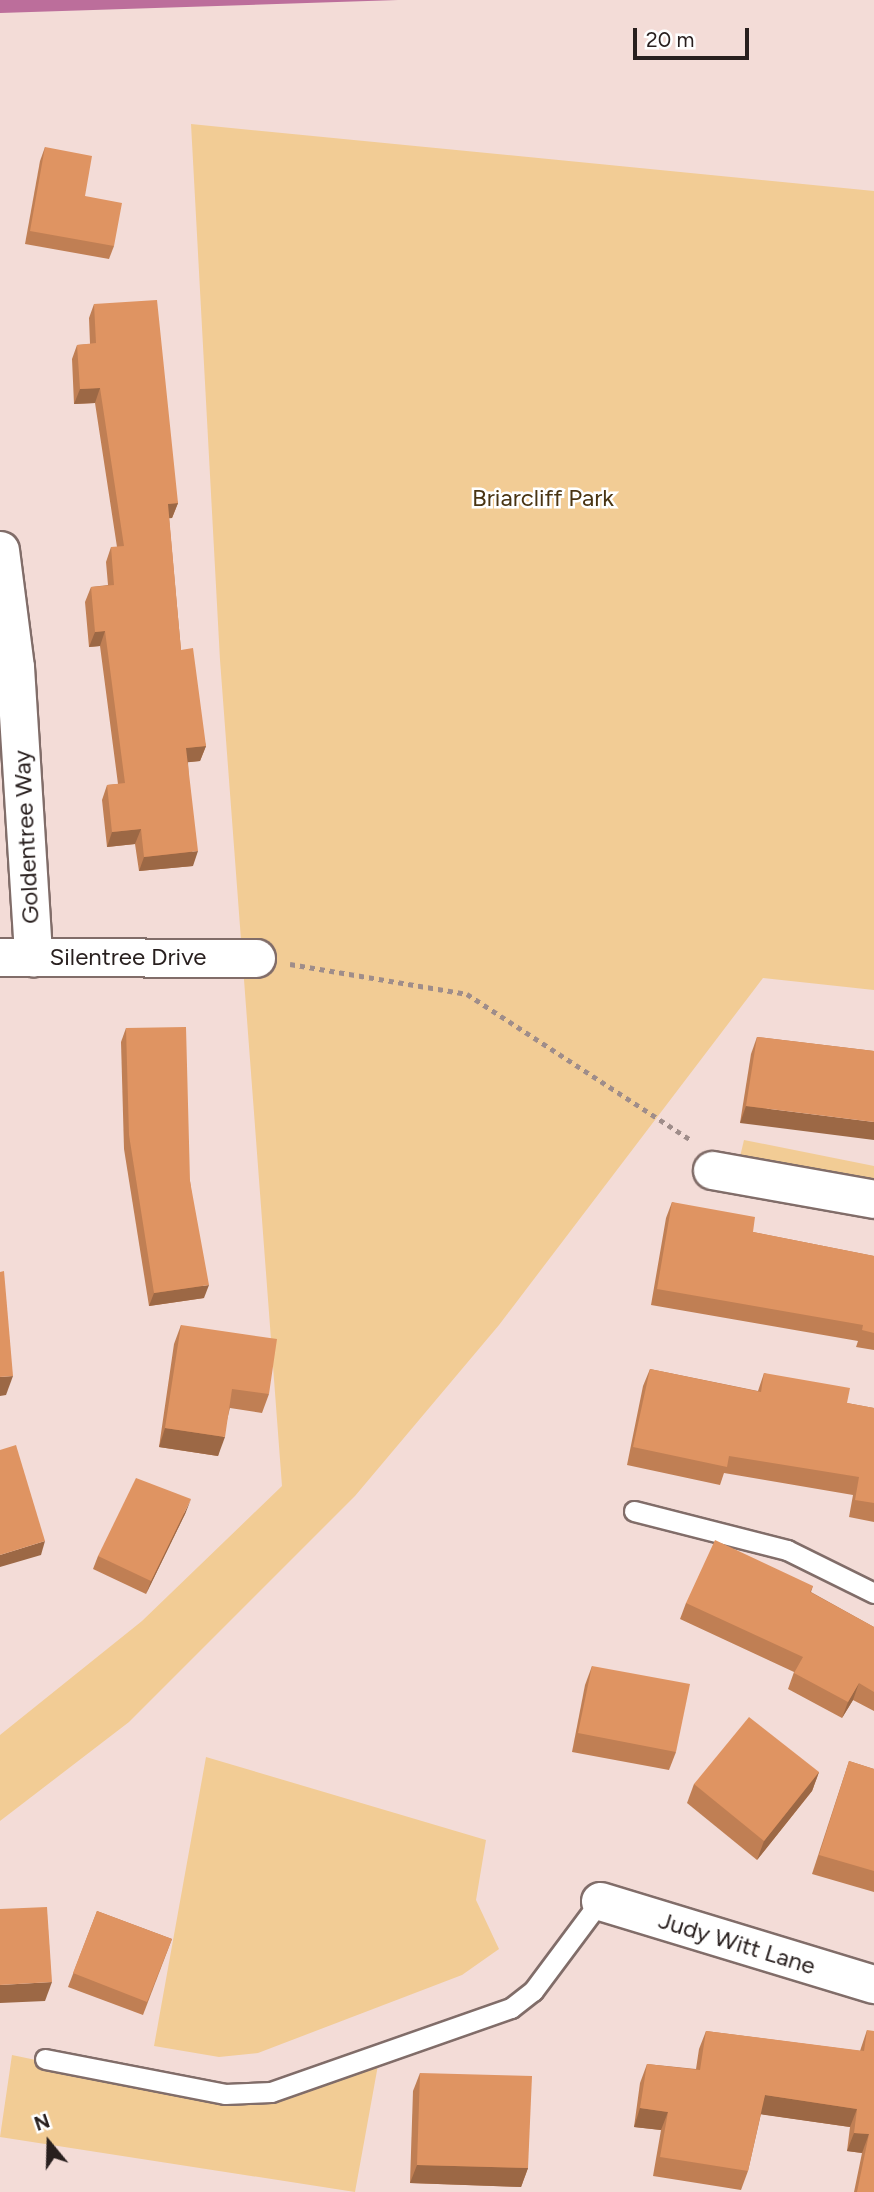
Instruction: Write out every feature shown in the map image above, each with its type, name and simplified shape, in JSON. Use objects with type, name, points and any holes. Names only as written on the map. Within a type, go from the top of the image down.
[{"type":"street","name":"Goldentree Way","points":[[0,550],[18,693],[16,957]]},
{"type":"street","name":"Silentree Drive","points":[[16,957],[257,958]]},
{"type":"street","points":[[712,1170],[874,1199]]},
{"type":"street","name":"Judy Witt Lane","points":[[600,1901],[874,1984]]},
{"type":"lane","points":[[634,1511],[788,1550],[874,1593]]},
{"type":"lane","points":[[45,2059],[225,2094],[271,2092],[511,2007],[533,1991],[600,1901]]},
{"type":"path","points":[[257,958],[467,994],[707,1150],[712,1170]]},
{"type":"green space","name":"Briarcliff Park","points":[[191,124],[874,191],[874,990],[763,978],[499,1325],[355,1496],[129,1722],[0,1821],[0,1735],[142,1621],[282,1486],[220,660]]},
{"type":"green space","points":[[744,1140],[874,1166],[874,1208],[734,1182]]},
{"type":"green space","points":[[206,1757],[486,1840],[476,1900],[499,1949],[462,1975],[258,2053],[219,2057],[154,2046]]},
{"type":"green space","points":[[382,2043],[355,2192],[0,2137],[12,2055],[193,2093],[245,2094]]},
{"type":"shaded area","points":[[0,0],[398,0],[0,13]]},
{"type":"building","points":[[45,147],[92,156],[85,196],[122,203],[114,246],[30,231]]},
{"type":"building","points":[[157,300],[178,503],[168,504],[181,650],[193,648],[206,746],[186,748],[198,851],[144,857],[141,829],[112,832],[107,785],[125,783],[105,631],[95,632],[91,587],[114,585],[111,547],[124,546],[100,388],[80,389],[77,345],[96,343],[94,304]]},
{"type":"building","points":[[186,1027],[190,1181],[209,1285],[154,1293],[129,1135],[126,1028]]},
{"type":"building","points":[[757,1037],[874,1051],[874,1122],[746,1106]]},
{"type":"building","points":[[672,1202],[755,1217],[753,1232],[874,1256],[874,1333],[862,1330],[863,1325],[657,1289]]},
{"type":"building","points":[[4,1271],[13,1376],[0,1377],[0,1272]]},
{"type":"building","points":[[181,1325],[277,1339],[269,1394],[232,1389],[225,1437],[165,1428]]},
{"type":"building","points":[[650,1369],[761,1392],[764,1373],[850,1388],[847,1403],[874,1408],[874,1503],[855,1500],[859,1477],[729,1456],[727,1467],[633,1447]]},
{"type":"building","points":[[16,1445],[45,1541],[0,1555],[0,1450]]},
{"type":"building","points":[[136,1478],[191,1499],[151,1581],[98,1556]]},
{"type":"building","points":[[715,1540],[813,1586],[810,1592],[874,1627],[874,1692],[859,1683],[848,1702],[794,1673],[803,1657],[686,1603]]},
{"type":"building","points":[[592,1666],[690,1684],[676,1752],[578,1733]]},
{"type":"building","points":[[749,1717],[819,1772],[764,1841],[694,1784]]},
{"type":"building","points":[[849,1761],[874,1769],[874,1871],[819,1855]]},
{"type":"building","points":[[47,1907],[52,1982],[0,1985],[0,1909]]},
{"type":"building","points":[[97,1911],[172,1939],[147,2002],[73,1973]]},
{"type":"building","points":[[867,2030],[874,2031],[874,2192],[857,2192],[869,2134],[854,2133],[857,2109],[765,2095],[748,2171],[660,2157],[668,2112],[640,2108],[647,2064],[700,2070],[706,2031],[864,2051]]},
{"type":"building","points":[[420,2073],[532,2076],[528,2168],[417,2165]]}]
